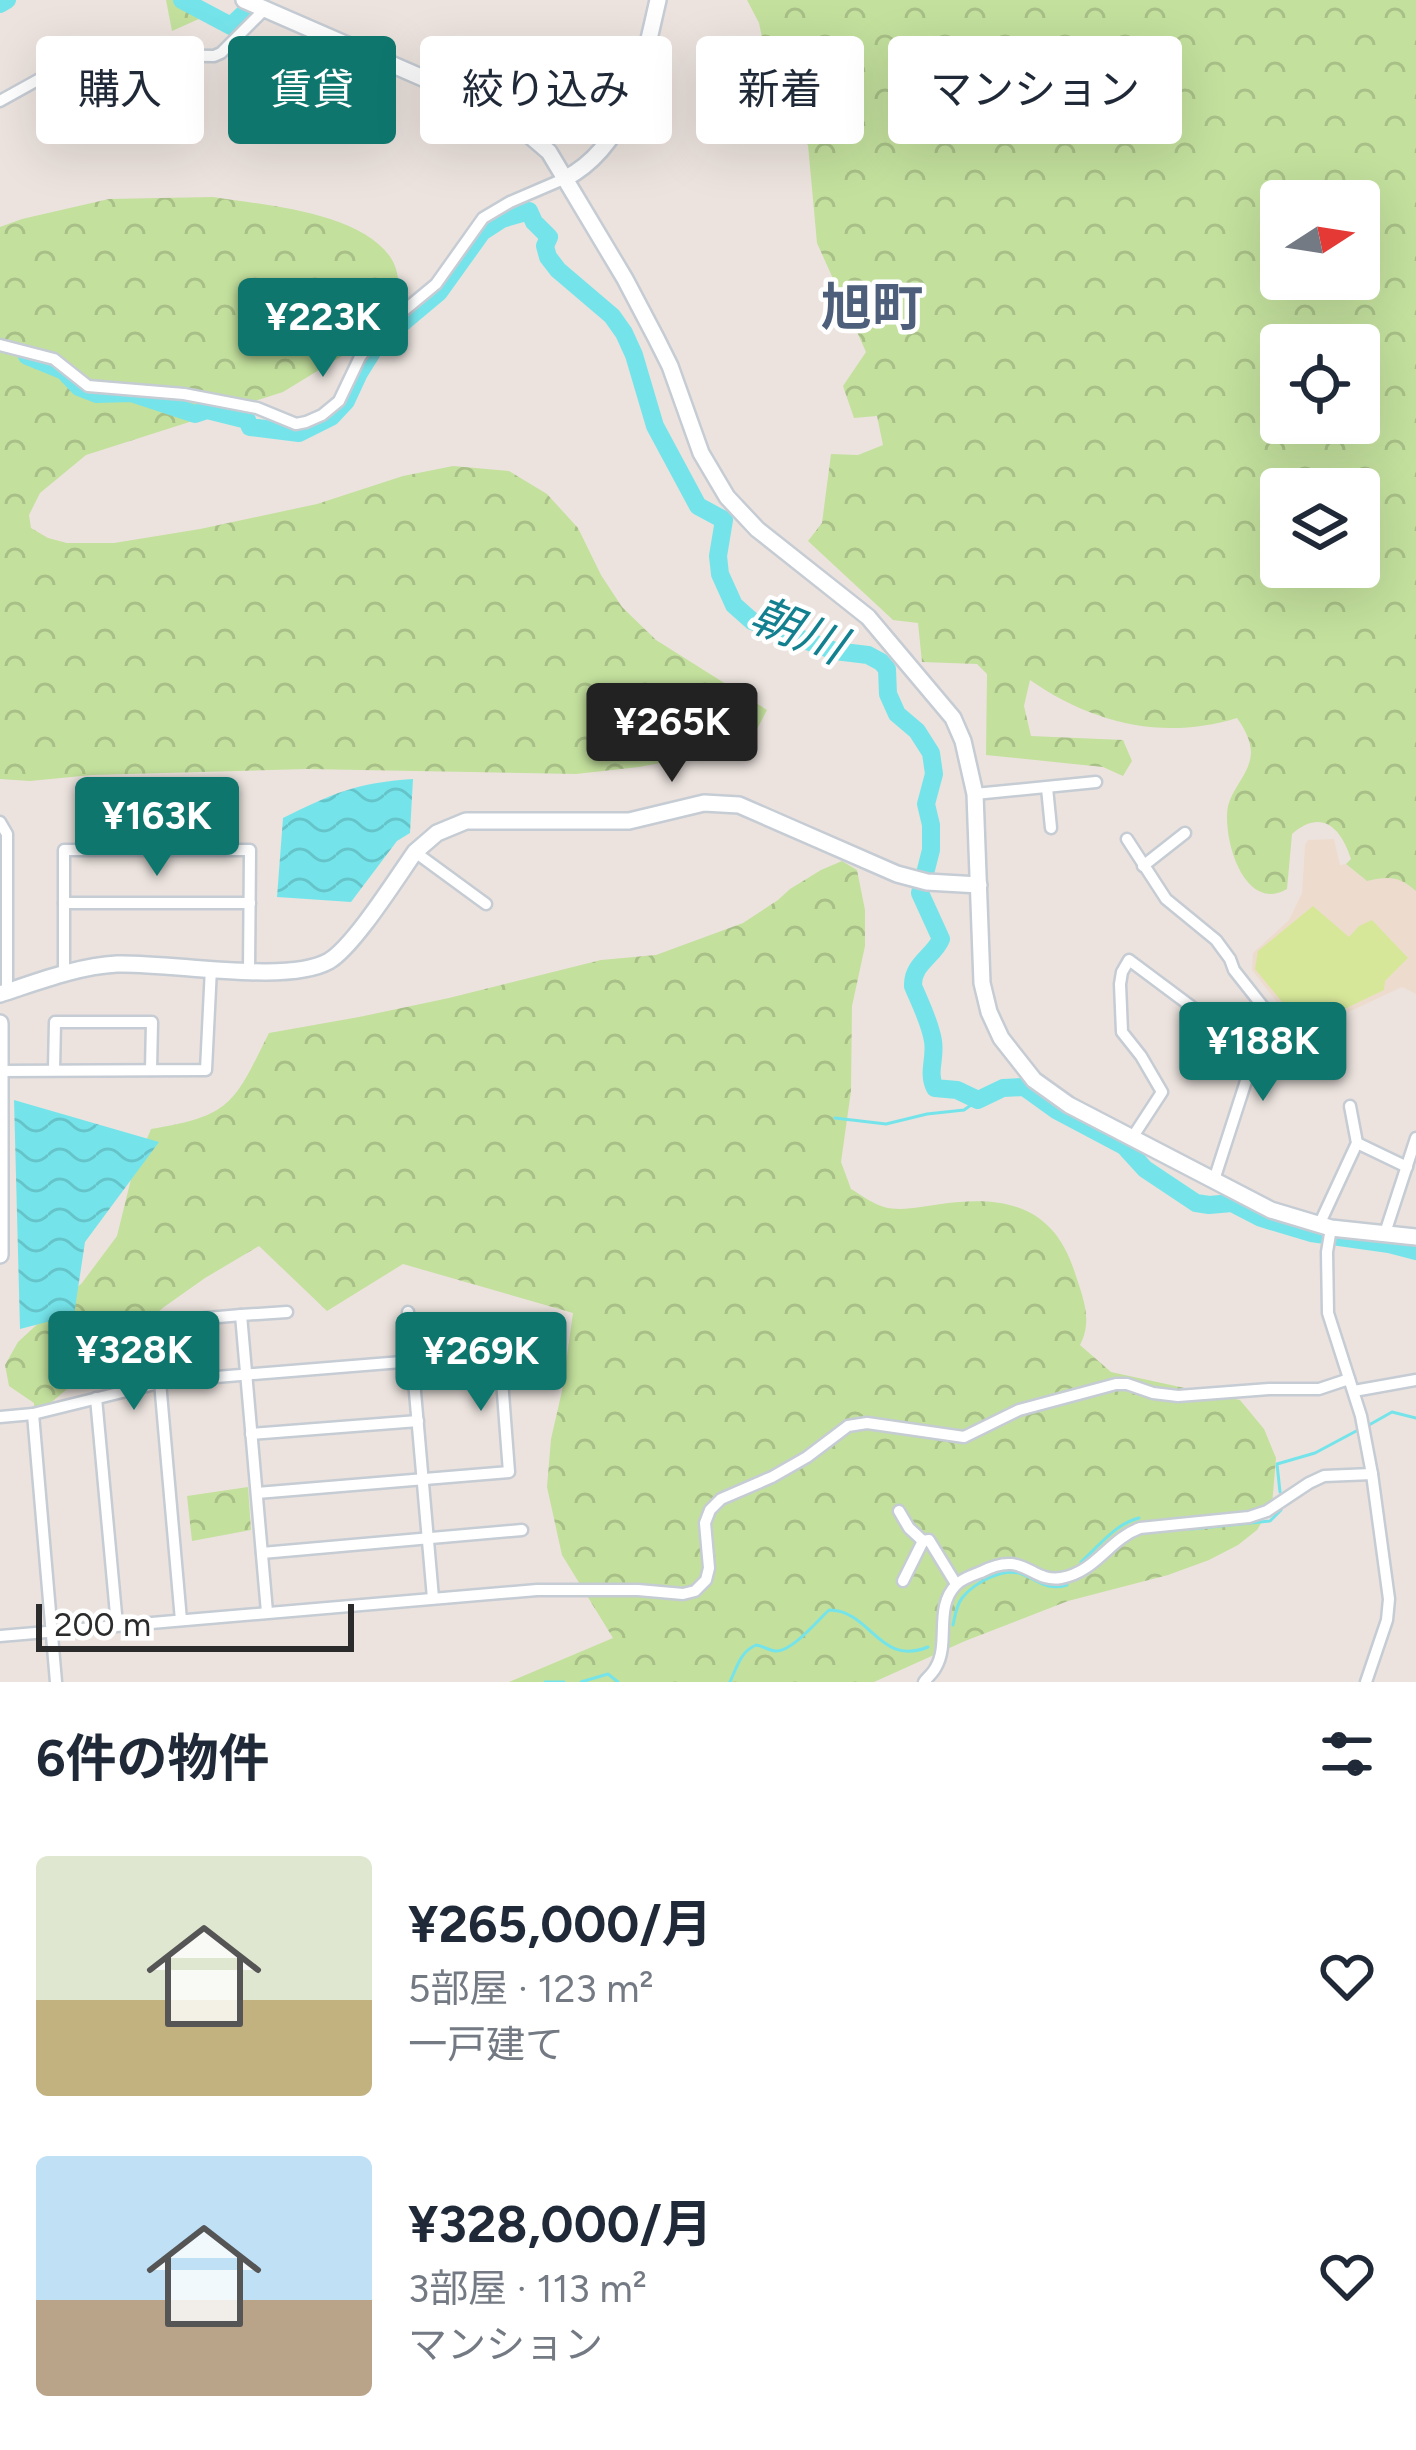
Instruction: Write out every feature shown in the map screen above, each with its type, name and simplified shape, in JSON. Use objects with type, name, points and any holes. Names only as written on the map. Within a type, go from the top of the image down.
[{"type":"street","points":[[0,345],[54,359],[88,386],[184,394],[257,408],[296,424],[322,415],[339,400],[378,332],[436,284],[484,218],[544,184],[566,178],[598,154],[625,112],[658,0]]},
{"type":"street","points":[[0,101],[90,51],[106,48],[143,55],[214,56],[221,53],[254,5],[478,102],[540,143],[566,178],[656,338],[701,453],[717,481],[757,529],[868,617],[953,718],[975,794],[982,983],[988,1012],[1018,1061],[1050,1094],[1271,1210],[1326,1228],[1416,1237]]},
{"type":"street","points":[[975,794],[1096,782]]},
{"type":"street","points":[[1047,788],[1052,828]]},
{"type":"street","points":[[0,822],[8,849],[3,993],[120,964],[302,970],[336,956],[415,852],[437,832],[466,821],[637,821],[716,802],[740,806],[897,874],[979,885]]},
{"type":"street","points":[[1143,866],[1185,833]]},
{"type":"street","points":[[1126,838],[1166,899],[1216,940],[1268,1013],[1214,1180]]},
{"type":"street","points":[[64,975],[64,850],[250,850],[249,970]]},
{"type":"street","points":[[415,852],[486,904]]},
{"type":"street","points":[[64,903],[250,903]]},
{"type":"street","points":[[1132,1138],[1162,1092],[1122,1032],[1120,984],[1129,960],[1200,1012],[1258,1043]]},
{"type":"street","points":[[0,1071],[206,1070],[211,968]]},
{"type":"street","points":[[55,1070],[55,1022],[152,1022],[152,1070]]},
{"type":"street","points":[[0,1023],[0,1255]]},
{"type":"street","points":[[1350,1106],[1357,1143],[1326,1228],[1328,1312],[1363,1428],[1389,1609],[1366,1682]]},
{"type":"street","points":[[1384,1233],[1410,1171],[1416,1138]]},
{"type":"street","points":[[1357,1143],[1410,1171]]},
{"type":"street","points":[[174,1321],[287,1312]]},
{"type":"street","points":[[408,1312],[434,1598]]},
{"type":"street","points":[[241,1316],[267,1612]]},
{"type":"street","points":[[0,1417],[33,1414],[160,1382],[500,1354],[509,1472],[256,1493]]},
{"type":"street","points":[[0,1636],[537,1590],[683,1594],[695,1591],[706,1580],[705,1523],[710,1510],[722,1499],[807,1457],[848,1426],[866,1423],[964,1436],[1018,1410],[1116,1384],[1178,1396],[1416,1380]]},
{"type":"street","points":[[160,1382],[181,1620]]},
{"type":"street","points":[[96,1398],[117,1625]]},
{"type":"street","points":[[33,1414],[56,1682]]},
{"type":"street","points":[[251,1434],[418,1421]]},
{"type":"street","points":[[924,1682],[941,1653],[944,1611],[956,1584],[990,1567],[1010,1563],[1057,1579],[1081,1572],[1125,1533],[1140,1528],[1249,1517],[1324,1476],[1372,1474]]},
{"type":"street","points":[[899,1511],[909,1528],[929,1540],[956,1584]]},
{"type":"street","points":[[262,1553],[522,1530]]},
{"type":"street","points":[[903,1581],[923,1540]]},
{"type":"shaded area","points":[[1334,839],[1340,865],[1346,864],[1367,881],[1402,878],[1416,891],[1416,994],[1402,987],[1308,1031],[1299,1030],[1252,970],[1253,953],[1289,920],[1302,893],[1308,840]]},
{"type":"green space","points":[[166,0],[199,0],[219,10],[172,31]]},
{"type":"green space","points":[[747,0],[1416,0],[1416,891],[1393,878],[1367,881],[1346,864],[1351,859],[1342,838],[1321,822],[1292,834],[1287,889],[1272,894],[1248,882],[1233,853],[1227,820],[1230,799],[1251,753],[1237,718],[1182,728],[1129,724],[1078,707],[1030,680],[1024,706],[1031,736],[1123,740],[1132,761],[1123,776],[1103,767],[986,755],[987,674],[977,664],[922,662],[918,623],[893,620],[808,541],[822,523],[831,454],[858,455],[883,445],[877,416],[854,418],[843,386],[866,352],[817,243],[807,144],[864,144],[864,36],[762,36]]},
{"type":"green space","points":[[213,197],[310,213],[357,230],[391,258],[399,305],[368,340],[283,392],[86,455],[40,493],[29,515],[31,528],[67,543],[114,543],[317,504],[403,476],[453,466],[509,471],[547,494],[578,528],[622,607],[656,640],[767,710],[756,731],[721,749],[691,757],[576,774],[307,769],[0,779],[0,227],[109,199]]},
{"type":"green space","points":[[842,861],[857,870],[865,910],[865,946],[852,1006],[851,1091],[841,1162],[851,1189],[891,1208],[986,1201],[1024,1210],[1054,1232],[1066,1250],[1085,1309],[1080,1345],[1111,1372],[1240,1400],[1264,1429],[1276,1458],[1272,1505],[1257,1530],[1238,1545],[1168,1575],[1068,1601],[874,1682],[509,1682],[613,1638],[562,1555],[547,1487],[573,1313],[403,1264],[327,1311],[259,1246],[164,1307],[34,1417],[34,1403],[9,1386],[5,1365],[18,1342],[82,1283],[117,1236],[132,1175],[151,1129],[199,1118],[227,1102],[238,1091],[269,1033],[449,998],[601,960],[656,955],[743,923],[790,889]]},
{"type":"green space","points":[[1313,906],[1349,937],[1372,920],[1408,958],[1385,981],[1384,990],[1311,1025],[1300,1024],[1255,969],[1258,951]]},
{"type":"green space","points":[[544,1313],[547,1348],[506,1354],[503,1315]]},
{"type":"green space","points":[[248,1487],[251,1530],[192,1541],[187,1496]]},
{"type":"water","points":[[413,779],[410,833],[397,841],[351,902],[277,897],[283,818],[345,791]]},
{"type":"water","points":[[14,1100],[159,1142],[85,1242],[74,1315],[20,1329]]},
{"type":"waterway","points":[[0,4],[7,0]]},
{"type":"waterway","points":[[182,0],[231,26],[258,0]]},
{"type":"waterway","name":"朝川","points":[[27,356],[64,371],[79,387],[97,394],[131,393],[195,414],[207,410],[247,420],[250,427],[299,433],[331,417],[346,401],[377,344],[439,292],[482,232],[502,219],[529,211],[549,237],[545,246],[558,270],[612,316],[624,333],[655,426],[698,506],[724,520],[720,574],[734,605],[752,621],[881,662],[887,669],[888,694],[897,714],[917,731],[931,753],[934,774],[926,804],[931,850],[920,893],[941,939],[916,972],[913,986],[932,1034],[935,1088],[957,1090],[978,1100],[1003,1088],[1024,1087],[1124,1146],[1145,1169],[1196,1203],[1232,1203],[1261,1218],[1311,1233],[1416,1251]]},
{"type":"waterway","points":[[835,1118],[886,1124],[964,1110],[978,1100]]},
{"type":"waterway","points":[[1369,1425],[1392,1412],[1416,1418]]},
{"type":"waterway","points":[[1280,1492],[1277,1464],[1315,1453],[1360,1429]]},
{"type":"waterway","points":[[1191,1529],[1270,1521],[1281,1510]]},
{"type":"waterway","points":[[1081,1562],[1115,1530],[1139,1518]]},
{"type":"waterway","points":[[953,1625],[962,1598],[998,1575],[1014,1572],[1048,1586],[1067,1585]]},
{"type":"waterway","points":[[730,1682],[751,1648],[775,1651],[789,1647],[829,1610],[843,1612],[898,1650],[928,1647]]},
{"type":"waterway","points":[[581,1682],[608,1674],[618,1682]]},
{"type":"waterway","points":[[545,1682],[564,1682]]},
{"type":"district","name":"旭町","points":[[872,307]]}]
